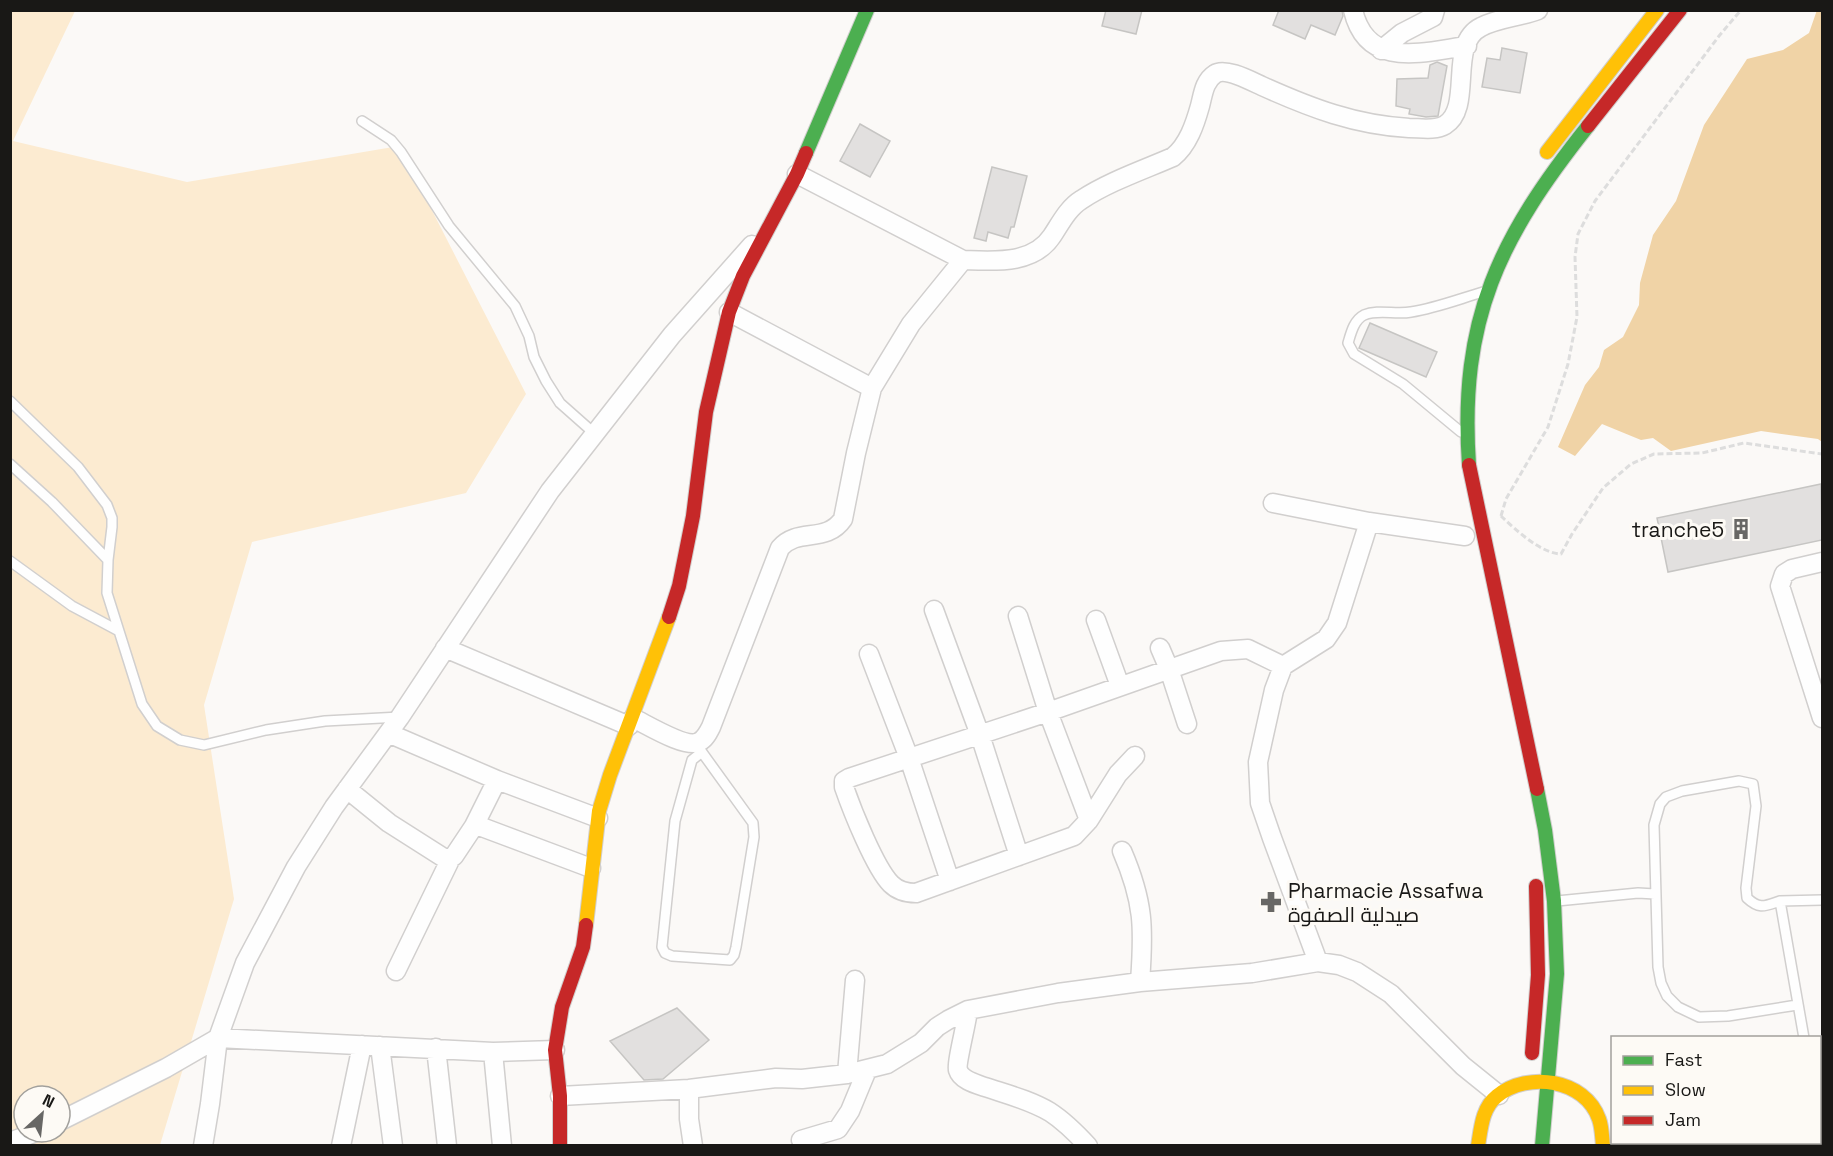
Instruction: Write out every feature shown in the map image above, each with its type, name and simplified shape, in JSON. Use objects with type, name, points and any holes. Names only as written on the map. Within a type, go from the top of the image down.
[{"type":"main road","points":[[560,1146],[560,1096],[555,1050],[562,1007],[583,946],[597,818],[610,775],[679,586],[687,551],[706,412],[729,312],[743,276],[797,174],[867,10]]},
{"type":"main road","points":[[1539,162],[1657,10]]},
{"type":"main road","points":[[1542,1146],[1557,974],[1554,901],[1545,830],[1474,497],[1466,436],[1465,399],[1469,362],[1476,326],[1488,290],[1512,237],[1536,196],[1680,10]]},
{"type":"main road","points":[[1464,312],[1474,279]]},
{"type":"main road","points":[[1449,404],[1450,444]]},
{"type":"main road","points":[[1528,1102],[1538,975],[1534,868]]},
{"type":"main road","points":[[1479,1146],[1480,1125],[1487,1108],[1513,1085],[1530,1080],[1547,1080],[1565,1084],[1582,1095],[1607,1127],[1603,1146]]},
{"type":"street","points":[[1353,10],[1361,31],[1381,50],[1404,55],[1467,46]]},
{"type":"street","points":[[1381,50],[1402,33],[1434,17],[1435,10]]},
{"type":"street","points":[[797,174],[963,260],[993,261],[1031,255],[1051,239],[1076,203],[1173,157],[1182,149],[1209,80],[1220,71],[1236,75],[1310,107],[1347,119],[1391,127],[1428,129],[1444,126],[1460,98],[1461,66],[1470,37],[1480,27],[1538,10]]},
{"type":"street","points":[[202,1146],[218,1038],[245,963],[296,867],[347,789],[400,717],[550,491],[672,335],[770,226]]},
{"type":"street","points":[[445,648],[699,748],[711,727],[780,548],[791,538],[816,536],[838,527],[843,519],[872,388],[911,324],[963,260]]},
{"type":"street","points":[[729,312],[872,388]]},
{"type":"street","points":[[1273,503],[1369,522],[1465,536]]},
{"type":"street","points":[[1318,962],[1260,803],[1258,762],[1274,690],[1283,666],[1326,639],[1337,623],[1369,522]]},
{"type":"street","points":[[1822,562],[1792,569],[1784,574],[1780,586],[1822,718]]},
{"type":"street","points":[[934,610],[980,735],[1019,856]]},
{"type":"street","points":[[1018,616],[1048,712],[1089,820]]},
{"type":"street","points":[[1096,620],[1120,686]]},
{"type":"street","points":[[1160,648],[1186,724]]},
{"type":"street","points":[[1135,756],[1118,774],[1089,820],[1074,836],[916,894],[906,893],[893,886],[882,874],[844,787],[844,781],[849,778],[1048,712],[1221,651],[1248,649],[1283,666]]},
{"type":"street","points":[[869,654],[909,758],[950,881]]},
{"type":"street","points":[[388,733],[497,780],[597,818]]},
{"type":"street","points":[[396,971],[451,858],[474,826],[497,780]]},
{"type":"street","points":[[347,789],[389,823],[435,853],[444,858],[451,858]]},
{"type":"street","points":[[474,826],[488,829],[591,868]]},
{"type":"street","points":[[1122,851],[1131,871],[1143,917],[1140,982]]},
{"type":"street","points":[[560,1096],[688,1089],[776,1078],[802,1079],[847,1074],[887,1064],[921,1043],[937,1027],[968,1010],[1058,993],[1140,982],[1252,973],[1318,962],[1340,965],[1357,972],[1391,994],[1464,1066],[1499,1095]]},
{"type":"street","points":[[847,1074],[855,980]]},
{"type":"street","points":[[968,1010],[967,1028],[958,1062],[958,1070],[962,1075],[972,1082],[1049,1111],[1088,1146]]},
{"type":"street","points":[[72,1115],[218,1038],[436,1048],[494,1053],[555,1050]]},
{"type":"street","points":[[341,1146],[371,1046]]},
{"type":"street","points":[[371,1046],[393,1146]]},
{"type":"street","points":[[436,1048],[447,1146]]},
{"type":"street","points":[[494,1053],[502,1146]]},
{"type":"street","points":[[801,1140],[838,1129],[850,1111],[867,1070]]},
{"type":"street","points":[[688,1089],[693,1146]]},
{"type":"lane","points":[[362,121],[401,152],[449,226],[515,306],[529,336],[534,357],[560,403],[595,434]]},
{"type":"lane","points":[[1466,436],[1403,384],[1354,354],[1348,343],[1357,321],[1365,315],[1384,312],[1407,313],[1432,308],[1488,290]]},
{"type":"lane","points":[[10,401],[78,467],[107,506],[112,527],[107,593],[142,704],[157,726],[180,740],[204,745],[266,730],[325,721],[400,717]]},
{"type":"lane","points":[[10,464],[52,502],[108,560]]},
{"type":"lane","points":[[10,561],[72,606],[117,630]]},
{"type":"lane","points":[[699,748],[753,823],[754,837],[736,947],[730,960],[672,956],[665,953],[662,947],[675,821],[692,760],[699,748]]},
{"type":"lane","points":[[1797,1005],[1699,1017],[1678,1007],[1667,996],[1661,983],[1658,967],[1655,894],[1654,825],[1660,804],[1666,797],[1683,790],[1739,781],[1753,784],[1756,806],[1746,888],[1747,898],[1754,905],[1762,907],[1780,901],[1822,900]]},
{"type":"lane","points":[[1554,901],[1638,893],[1655,894]]},
{"type":"lane","points":[[1780,901],[1804,1036]]},
{"type":"path","points":[[1741,10],[1595,201],[1578,234],[1575,257],[1577,317],[1568,364],[1548,427],[1506,499],[1501,516],[1553,554],[1561,554],[1603,488],[1631,464],[1654,454],[1701,453],[1743,443],[1822,454]]},
{"type":"shaded area","points":[[1817,10],[1822,11],[1822,442],[1818,439],[1761,431],[1671,451],[1653,438],[1641,440],[1602,424],[1575,456],[1558,447],[1585,385],[1599,367],[1604,350],[1623,337],[1639,305],[1640,283],[1653,235],[1676,201],[1704,125],[1747,59],[1783,50],[1809,33]]},
{"type":"shaded area","points":[[10,11],[75,11],[13,141],[187,182],[399,146],[526,394],[466,493],[252,542],[204,705],[234,899],[160,1145],[11,1145]]},
{"type":"building","points":[[1106,10],[1142,10],[1136,34],[1102,26]]},
{"type":"building","points":[[1279,10],[1342,10],[1343,16],[1335,35],[1311,25],[1305,39],[1273,25]]},
{"type":"building","points":[[1502,48],[1527,53],[1520,93],[1482,87],[1487,58],[1500,60]]},
{"type":"building","points":[[1437,62],[1447,66],[1438,116],[1426,117],[1409,114],[1410,109],[1396,106],[1397,79],[1428,78],[1430,65]]},
{"type":"building","points":[[860,124],[890,141],[870,177],[840,161]]},
{"type":"building","points":[[992,167],[1027,176],[1014,227],[1011,227],[1008,238],[988,232],[986,241],[974,238]]},
{"type":"building","points":[[1370,323],[1437,352],[1426,377],[1359,348]]},
{"type":"building","name":"tranche5","points":[[1821,484],[1822,540],[1668,572],[1657,518]]},
{"type":"building","points":[[677,1008],[709,1040],[663,1079],[644,1080],[610,1041]]},
{"type":"traffic: fast","points":[[806,153],[867,10]]},
{"type":"traffic: fast","points":[[1469,465],[1468,413],[1471,366],[1479,323],[1491,283],[1530,206],[1588,126]]},
{"type":"traffic: fast","points":[[1537,789],[1554,901],[1557,974],[1542,1146]]},
{"type":"traffic: slow","points":[[1547,152],[1657,10]]},
{"type":"traffic: slow","points":[[586,925],[599,811],[610,775],[669,617]]},
{"type":"traffic: slow","points":[[1478,1146],[1483,1119],[1492,1101],[1510,1088],[1524,1083],[1539,1082],[1554,1083],[1582,1095],[1592,1106],[1599,1119],[1603,1146]]},
{"type":"traffic: jam","points":[[1588,126],[1680,10]]},
{"type":"traffic: jam","points":[[669,617],[679,586],[693,516],[706,412],[729,312],[743,276],[806,153]]},
{"type":"traffic: jam","points":[[1469,465],[1537,789]]},
{"type":"traffic: jam","points":[[1532,1053],[1538,975],[1536,886]]},
{"type":"traffic: jam","points":[[560,1146],[560,1096],[555,1050],[562,1007],[583,947],[586,925]]},
{"type":"place","name":"tranche5","points":[[1741,529]]},
{"type":"place","name":"Pharmacie Assafwa صيدلية الصفوة","points":[[1271,902]]}]
